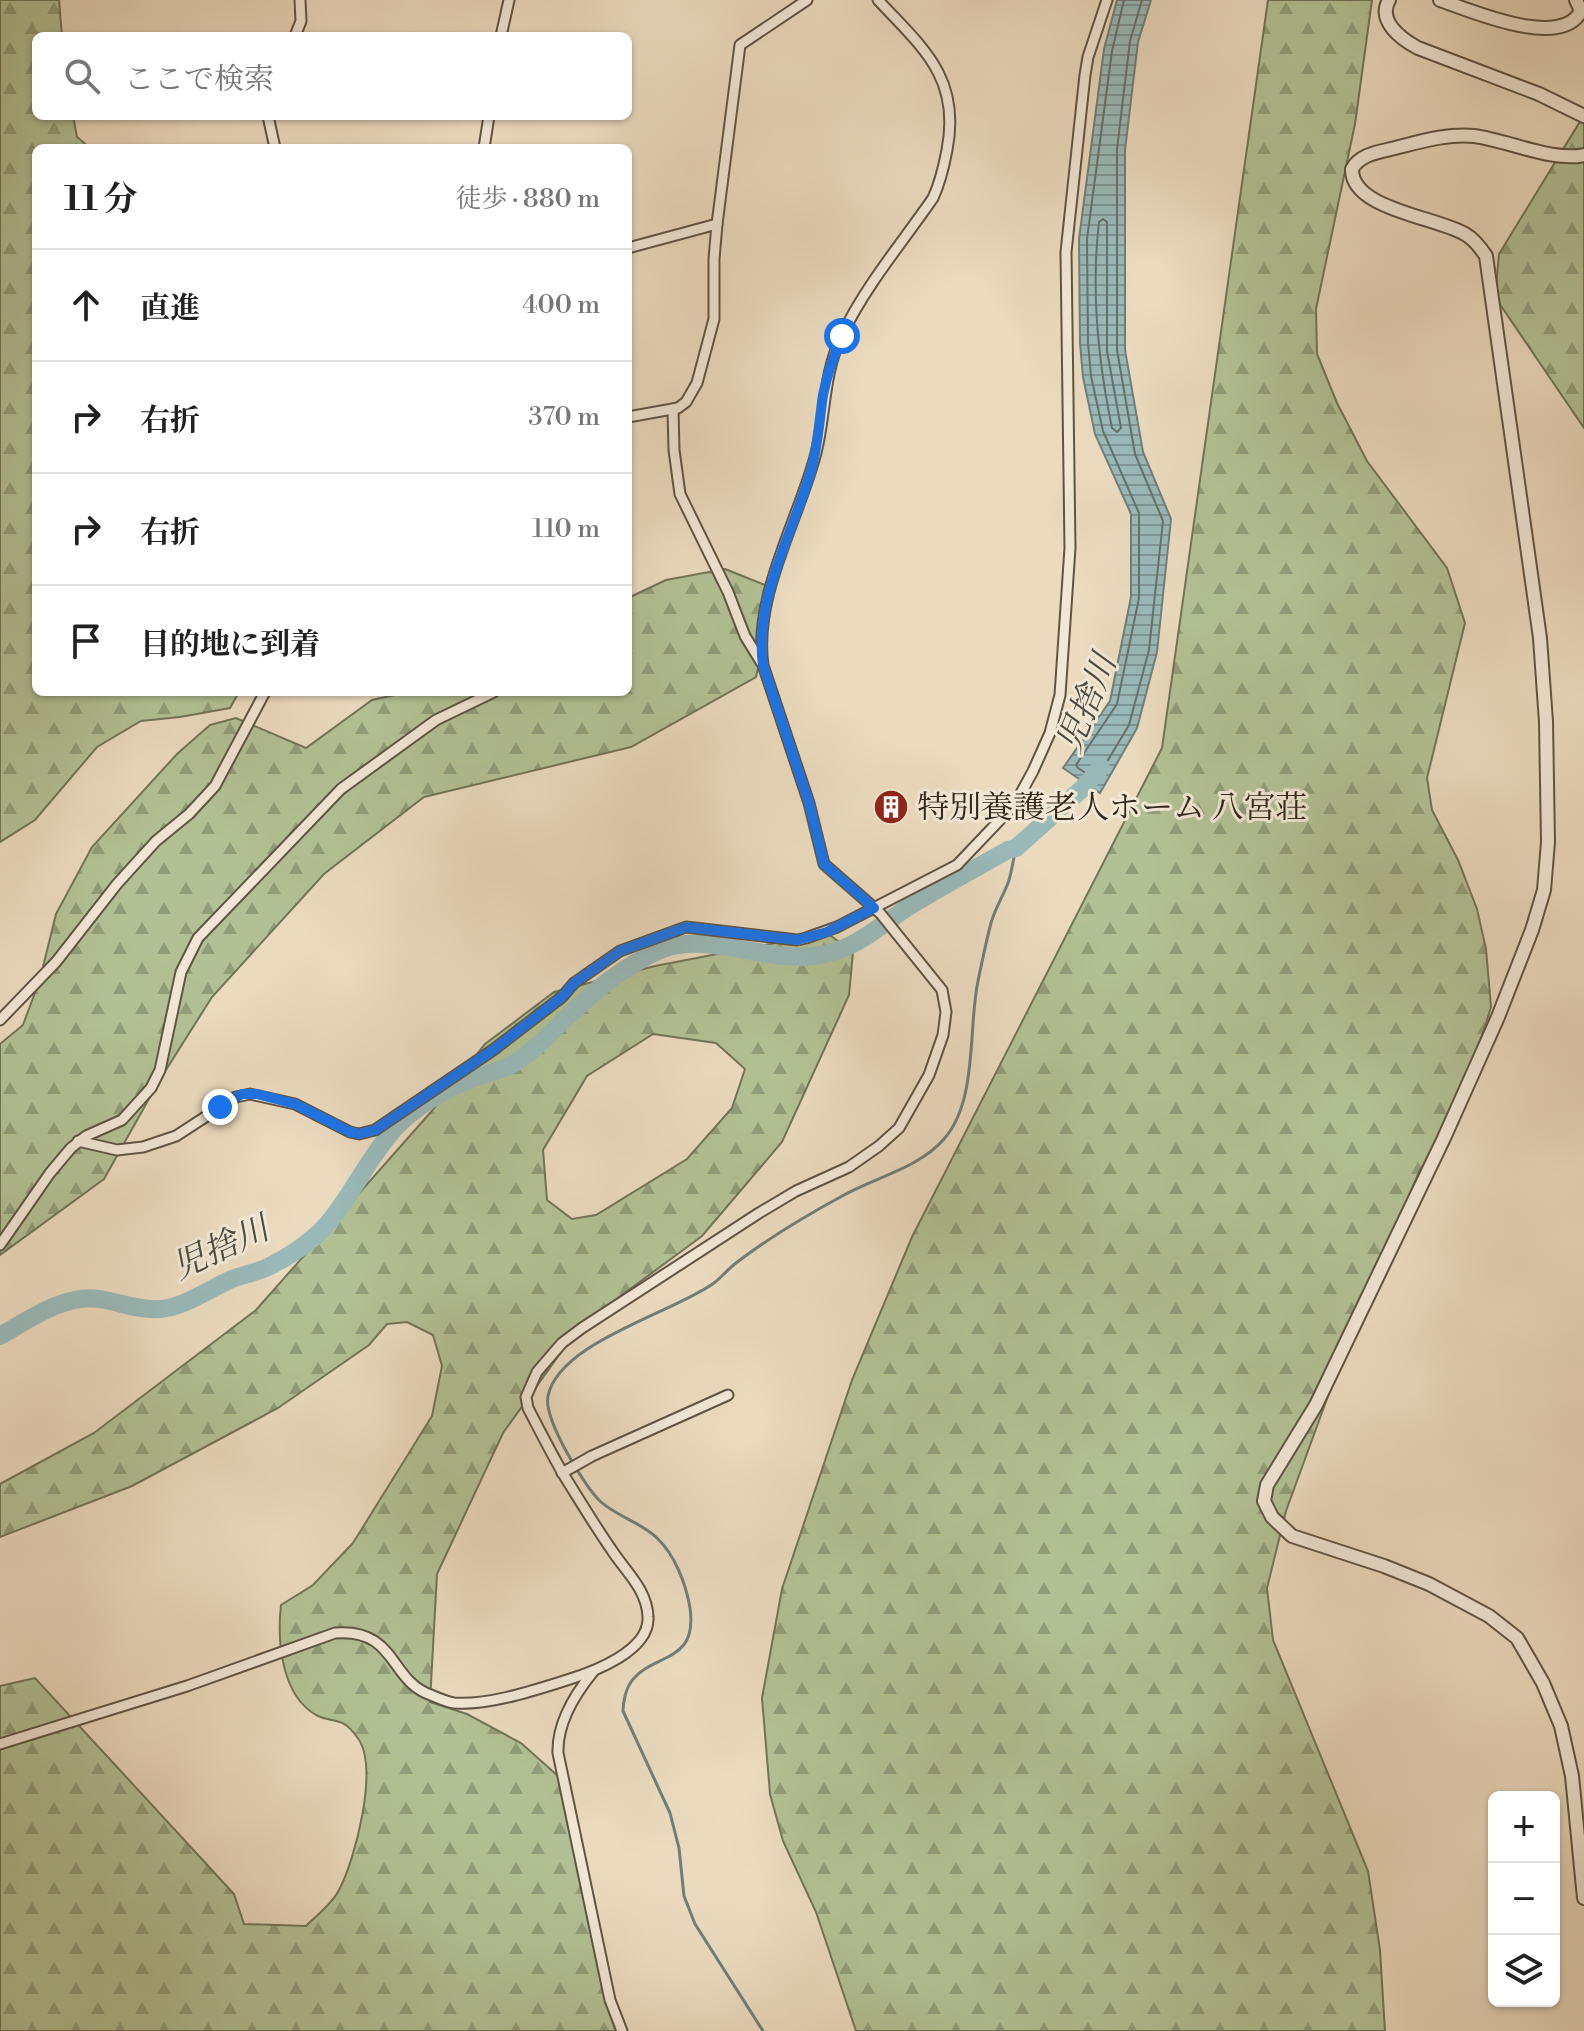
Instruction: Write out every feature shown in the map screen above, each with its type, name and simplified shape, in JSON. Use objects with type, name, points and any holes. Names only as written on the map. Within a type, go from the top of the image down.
[{"type":"street","points":[[297,32],[301,21],[300,0]]},
{"type":"street","points":[[502,32],[509,0]]},
{"type":"street","points":[[632,416],[673,409],[686,402],[697,383],[712,329],[717,224],[740,45],[807,0]]},
{"type":"street","points":[[763,665],[762,634],[773,583],[817,448],[824,392],[834,356],[874,278],[933,198],[948,146],[951,121],[943,79],[930,59],[878,0]]},
{"type":"street","points":[[78,1141],[111,1150],[143,1147],[176,1136],[236,1097],[250,1094],[295,1104],[350,1132],[359,1134],[375,1130],[493,1050],[562,997],[574,983],[620,951],[686,927],[797,940],[827,932],[877,911],[957,865],[1008,814],[1033,771],[1056,714],[1062,676],[1070,548],[1066,252],[1088,57],[1107,0]]},
{"type":"street","points":[[1389,0],[1385,7],[1388,21],[1402,39],[1539,94],[1584,116]]},
{"type":"street","points":[[1440,0],[1495,18],[1555,28],[1574,21],[1581,11],[1576,0]]},
{"type":"street","points":[[269,120],[274,144]]},
{"type":"street","points":[[485,144],[488,120]]},
{"type":"street","points":[[1584,155],[1561,155],[1480,137],[1462,136],[1379,152],[1364,157],[1352,169],[1353,181],[1364,195],[1466,234],[1486,256],[1540,638],[1546,722],[1548,842],[1544,890],[1537,915],[1498,1017],[1444,1138],[1316,1405],[1267,1485],[1264,1501],[1272,1517],[1292,1536],[1429,1584],[1489,1616],[1517,1638],[1543,1683],[1561,1726],[1572,1776],[1584,1898]]},
{"type":"street","points":[[632,247],[717,224]]},
{"type":"street","points":[[0,1744],[160,1696],[335,1633],[349,1632],[372,1639],[388,1652],[419,1691],[454,1703],[492,1700],[593,1672],[625,1653],[643,1638],[649,1618],[635,1578],[612,1552],[562,1473],[526,1402],[529,1386],[562,1343],[609,1308],[759,1213],[796,1191],[849,1167],[879,1146],[899,1128],[929,1075],[943,1035],[946,1012],[942,990],[915,953],[877,911],[824,864],[809,803],[763,665],[745,636],[728,592],[680,494],[673,409]]},
{"type":"street","points":[[0,1020],[56,962],[87,919],[136,862],[215,786],[263,696]]},
{"type":"street","points":[[0,1245],[50,1173],[78,1141],[122,1120],[151,1088],[160,1070],[184,963],[210,924],[341,789],[436,720],[486,696]]},
{"type":"street","points":[[562,1473],[592,1456],[728,1395]]},
{"type":"street","points":[[593,1672],[563,1720],[558,1753],[610,2000],[622,2031]]},
{"type":"green space","points":[[0,0],[59,0],[62,32],[32,32],[32,120],[74,120],[77,137],[85,144],[32,144],[32,696],[237,696],[230,708],[141,721],[97,747],[35,820],[0,842]]},
{"type":"green space","points":[[1268,0],[1372,0],[1355,124],[1316,309],[1317,354],[1337,403],[1367,461],[1447,568],[1465,623],[1427,778],[1432,810],[1458,860],[1477,909],[1486,949],[1491,1007],[1462,1101],[1419,1172],[1343,1355],[1286,1511],[1267,1588],[1273,1640],[1368,1871],[1380,1950],[1385,2031],[856,2031],[816,1912],[783,1841],[770,1794],[762,1698],[782,1589],[852,1380],[912,1237],[1162,748]]},
{"type":"green space","points":[[1584,115],[1584,428],[1495,297],[1499,254]]},
{"type":"green space","points":[[725,569],[765,585],[766,635],[756,677],[631,747],[424,797],[324,874],[212,997],[159,1081],[104,1179],[0,1255],[0,1044],[23,1025],[40,979],[56,914],[92,847],[177,754],[210,725],[236,718],[306,748],[372,700],[390,696],[632,696],[632,596],[666,580]]},
{"type":"green space","points":[[827,933],[853,952],[849,995],[782,1142],[702,1236],[580,1326],[503,1433],[437,1574],[430,1702],[467,1714],[521,1743],[567,1784],[615,2031],[0,2031],[0,1686],[35,1678],[234,1894],[244,1924],[306,1926],[336,1895],[352,1858],[363,1813],[366,1769],[363,1751],[357,1737],[346,1726],[316,1715],[295,1694],[288,1681],[281,1650],[281,1605],[313,1585],[353,1543],[432,1416],[442,1366],[433,1335],[407,1322],[387,1324],[369,1345],[278,1408],[132,1486],[0,1537],[0,1484],[94,1433],[256,1310],[430,1113],[485,1044],[554,992],[655,966]],"holes":[[[653,1034],[716,1043],[745,1069],[732,1108],[687,1159],[596,1215],[572,1219],[547,1200],[543,1150],[587,1076]]]},
{"type":"water","points":[[1117,0],[1151,0],[1138,42],[1125,150],[1125,350],[1143,452],[1171,519],[1157,652],[1137,728],[1100,793],[1063,768],[1110,701],[1131,597],[1131,514],[1095,434],[1083,377],[1080,343],[1079,239],[1104,49]]},
{"type":"waterway","name":"児捨川","points":[[0,1336],[48,1309],[74,1300],[100,1299],[145,1309],[169,1308],[232,1279],[267,1267],[303,1246],[323,1229],[385,1139],[412,1113],[451,1088],[518,1061],[596,991],[635,963],[663,949],[680,945],[717,945],[795,957],[842,949],[936,890],[1016,848],[1084,787],[1101,767]]},
{"type":"waterway","points":[[763,2031],[695,1924],[684,1896],[679,1848],[670,1813],[623,1711],[631,1682],[650,1666],[680,1649],[687,1639],[691,1626],[690,1608],[683,1580],[657,1538],[601,1502],[585,1483],[558,1436],[548,1406],[548,1396],[557,1377],[595,1344],[696,1294],[789,1227],[844,1195],[910,1165],[944,1139],[962,1105],[981,967],[991,923],[1008,883],[1016,848]]},
{"type":"place","name":"特別養護老人ホーム 八宮荘","points":[[891,807]]},
{"type":"route","points":[[220,1107],[242,1094],[257,1094],[295,1104],[350,1132],[359,1134],[375,1130],[493,1050],[562,997],[574,983],[620,951],[686,927],[797,940],[827,932],[874,908],[824,864],[809,803],[761,652],[763,624],[776,569],[809,477],[817,448],[824,392],[842,336]]}]
